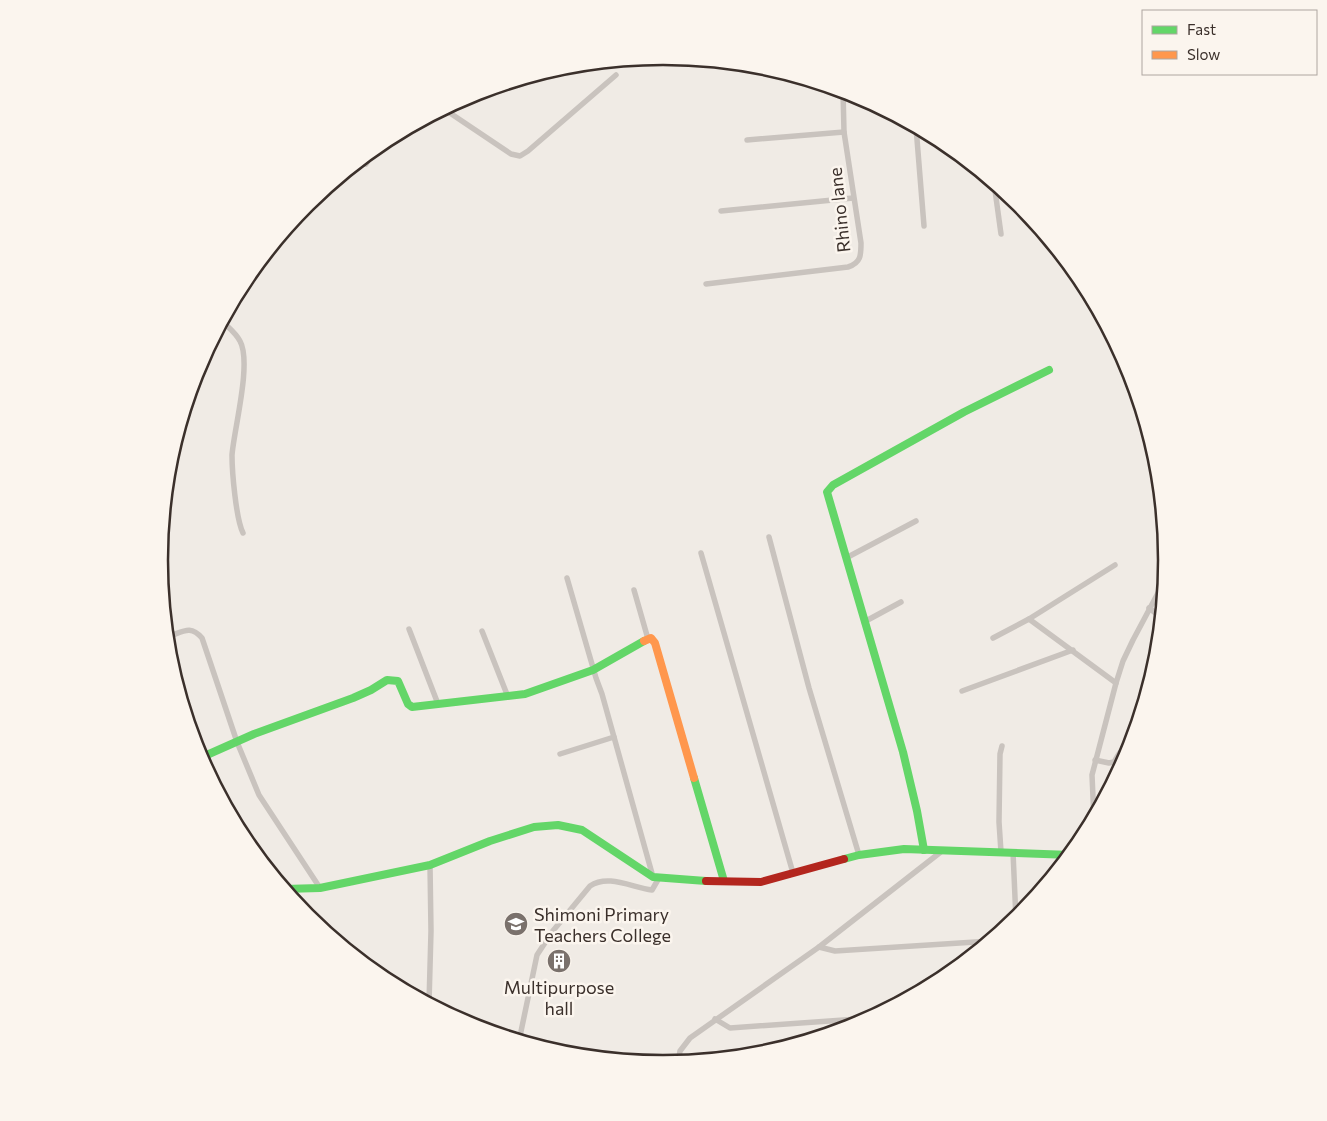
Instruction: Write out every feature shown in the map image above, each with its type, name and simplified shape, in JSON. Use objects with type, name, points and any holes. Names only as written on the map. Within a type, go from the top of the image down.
[{"type":"street","points":[[450,113],[512,154],[520,156],[616,76]]},
{"type":"street","name":"Rhino lane","points":[[706,284],[855,265],[859,260],[861,243],[844,132],[843,99]]},
{"type":"street","points":[[746,140],[844,132]]},
{"type":"street","points":[[917,135],[924,226]]},
{"type":"street","points":[[995,193],[1001,234]]},
{"type":"street","points":[[721,211],[853,198]]},
{"type":"street","points":[[227,326],[235,334],[242,348],[241,399],[232,455],[238,518],[243,534]]},
{"type":"street","points":[[924,850],[903,752],[827,492],[829,488],[964,412],[1049,370]]},
{"type":"street","points":[[846,558],[916,521]]},
{"type":"street","points":[[769,538],[809,688],[859,855]]},
{"type":"street","points":[[701,553],[793,873]]},
{"type":"street","points":[[993,638],[1029,619],[1116,564]]},
{"type":"street","points":[[520,1035],[537,955],[552,932],[590,886],[598,881],[608,880],[652,890],[656,878],[567,578]]},
{"type":"street","points":[[634,590],[648,639]]},
{"type":"street","points":[[1093,807],[1092,775],[1116,683],[1123,661],[1158,592]]},
{"type":"street","points":[[864,622],[901,602]]},
{"type":"street","points":[[1149,608],[1156,613]]},
{"type":"street","points":[[1029,619],[1116,683]]},
{"type":"street","points":[[174,635],[190,629],[195,630],[202,638],[237,742],[259,795],[320,888]]},
{"type":"street","points":[[409,629],[438,704]]},
{"type":"street","points":[[482,631],[508,697]]},
{"type":"street","points":[[208,755],[278,725],[353,698],[387,680],[398,681],[408,704],[412,707],[508,697],[534,691],[593,670],[648,639],[654,640],[724,881]]},
{"type":"street","points":[[962,691],[1073,650]]},
{"type":"street","points":[[560,754],[614,737]]},
{"type":"street","points":[[1001,852],[999,822],[1000,754],[1002,746]]},
{"type":"street","points":[[1095,760],[1109,763],[1114,762],[1121,751]]},
{"type":"street","points":[[294,890],[320,888],[430,865],[514,833],[546,825],[558,825],[582,830],[656,878],[761,882],[859,855],[904,849],[1062,855]]},
{"type":"street","points":[[679,1056],[684,1044],[819,947],[942,851]]},
{"type":"street","points":[[1013,852],[1016,909]]},
{"type":"street","points":[[429,997],[430,865]]},
{"type":"street","points":[[819,947],[835,951],[979,942]]},
{"type":"street","points":[[715,1020],[730,1028],[849,1020]]},
{"type":"traffic: fast","points":[[924,850],[903,752],[827,492],[833,485],[964,412],[1049,370]]},
{"type":"traffic: fast","points":[[208,754],[254,734],[353,698],[387,680],[398,681],[408,704],[412,707],[525,694],[593,670],[644,641]]},
{"type":"traffic: fast","points":[[694,778],[724,881]]},
{"type":"traffic: fast","points":[[293,889],[320,888],[430,865],[490,841],[534,827],[558,825],[582,830],[653,877],[706,881]]},
{"type":"traffic: fast","points":[[844,859],[904,849],[1062,855]]},
{"type":"traffic: slow","points":[[644,641],[651,638],[655,643],[694,778]]},
{"type":"traffic: jam","points":[[706,881],[761,882],[844,859]]},
{"type":"place","name":"Shimoni Primary Teachers College","points":[[516,924]]},
{"type":"place","name":"Multipurpose hall","points":[[559,961]]}]
